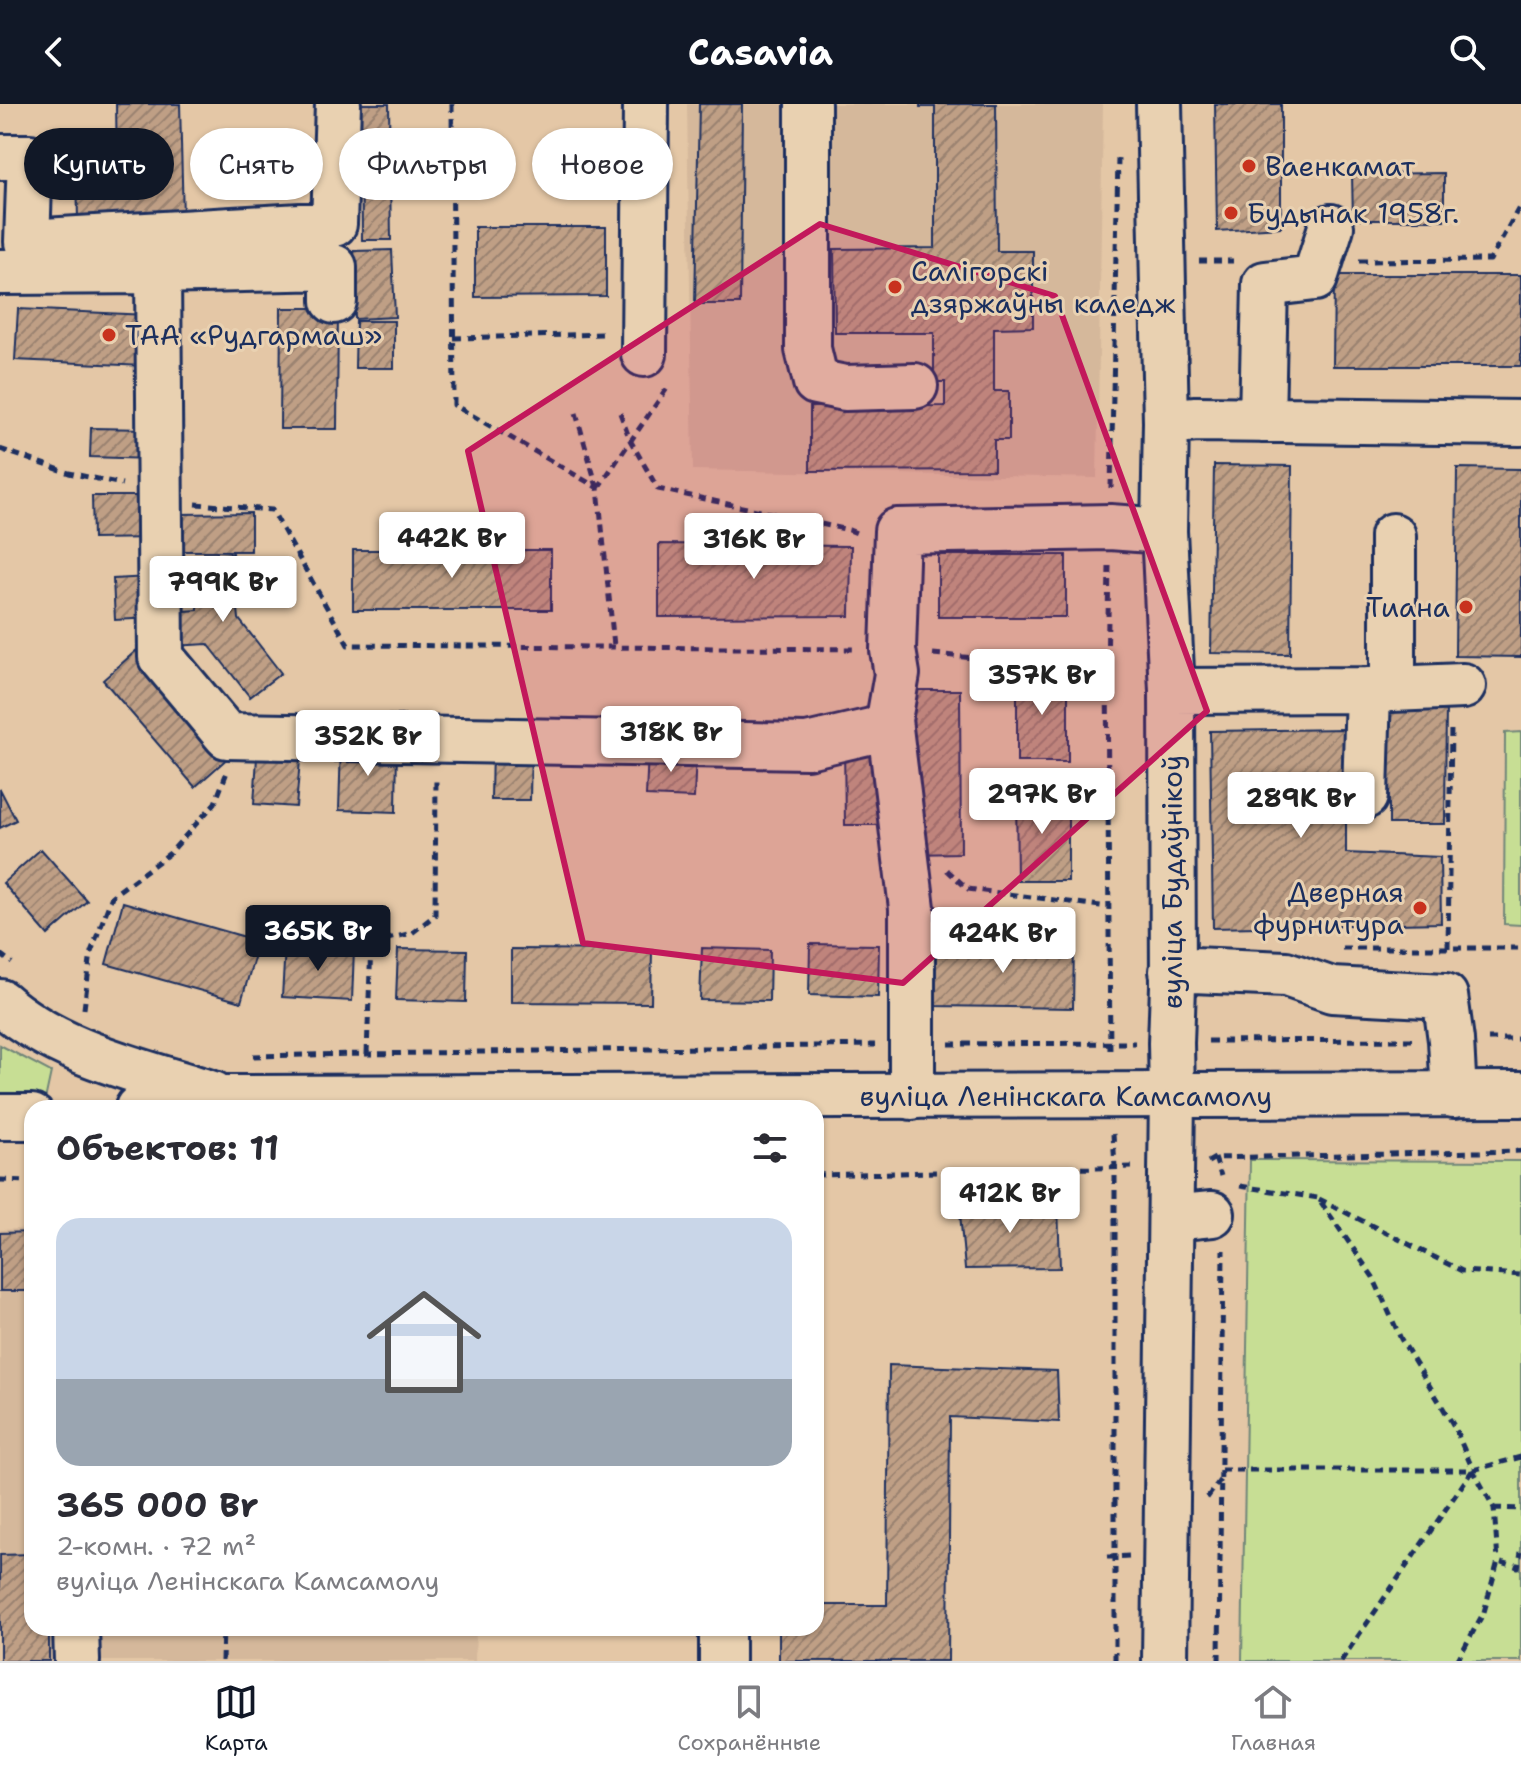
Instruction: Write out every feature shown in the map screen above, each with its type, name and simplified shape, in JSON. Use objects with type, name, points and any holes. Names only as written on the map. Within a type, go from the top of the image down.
[{"type":"main road","points":[[0,157],[30,157],[27,242],[334,224],[338,104]]},
{"type":"main road","points":[[629,344],[646,104]]},
{"type":"main road","points":[[808,104],[808,349],[816,382],[845,388],[915,386]]},
{"type":"main road","name":"вуліца Будаўнікоў","points":[[1159,104],[1166,422],[1164,531],[1172,691],[1172,1095],[1214,1210],[1165,1661]]},
{"type":"main road","points":[[1262,420],[1265,284],[1315,278],[1325,244]]},
{"type":"main road","points":[[0,272],[334,267],[334,301]]},
{"type":"main road","points":[[158,271],[166,520],[161,657],[227,736],[807,746],[876,730],[889,720]]},
{"type":"main road","points":[[1166,422],[1196,419],[1521,423]]},
{"type":"main road","points":[[912,1097],[912,908],[889,720],[897,674],[893,650],[897,531],[1110,527],[1164,531]]},
{"type":"main road","points":[[1365,796],[1380,689],[1393,536]]},
{"type":"main road","points":[[1172,691],[1458,686]]},
{"type":"main road","points":[[1172,971],[1286,974],[1332,990],[1445,996],[1454,1095]]},
{"type":"main road","name":"вуліца Ленінскага Камсамолу","points":[[7,984],[17,1017],[72,1049],[227,1098]]},
{"type":"main road","name":"вуліца Ленінскага Камсамолу","points":[[209,1100],[1521,1094]]},
{"type":"main road","points":[[0,1117],[24,1117]]},
{"type":"main road","points":[[76,1636],[77,1661]]},
{"type":"main road","points":[[722,1636],[722,1661]]},
{"type":"path","points":[[452,104],[454,405],[598,488]]},
{"type":"path","points":[[251,1056],[1110,1043],[1107,671],[1118,151]]},
{"type":"path","points":[[1325,244],[1490,260],[1521,204]]},
{"type":"path","points":[[1196,261],[1242,261]]},
{"type":"path","points":[[454,338],[629,344]]},
{"type":"path","points":[[576,413],[598,488],[614,646]]},
{"type":"path","points":[[620,413],[630,440],[658,489],[849,530],[896,550]]},
{"type":"path","points":[[0,449],[69,473],[166,520],[177,503],[272,510],[348,645],[893,650],[1107,671]]},
{"type":"path","points":[[1448,948],[1458,686]]},
{"type":"path","points":[[72,1002],[84,1010],[91,952],[112,896],[170,853],[215,803],[241,736]]},
{"type":"path","points":[[367,1054],[371,943],[412,933],[435,915],[436,740]]},
{"type":"path","points":[[906,865],[947,870],[968,889],[1109,907]]},
{"type":"path","points":[[1336,948],[1521,948]]},
{"type":"path","points":[[0,954],[7,984]]},
{"type":"path","points":[[1193,1041],[1521,1039]]},
{"type":"path","points":[[1207,1163],[1215,1158],[1521,1151]]},
{"type":"path","points":[[1215,1158],[1221,1470],[1219,1661]]},
{"type":"path","points":[[824,1175],[1115,1167],[1115,1661]]},
{"type":"path","points":[[0,1180],[24,1181]]},
{"type":"path","points":[[1214,1210],[1318,1198],[1462,1271],[1521,1275]]},
{"type":"path","points":[[1318,1198],[1373,1277],[1401,1339],[1454,1426],[1494,1508],[1498,1561],[1484,1612],[1457,1661]]},
{"type":"path","points":[[1221,1470],[1473,1470],[1521,1457]]},
{"type":"path","points":[[1341,1661],[1473,1470]]},
{"type":"path","points":[[1494,1508],[1521,1509]]},
{"type":"path","points":[[1498,1561],[1520,1568],[1521,1552]]},
{"type":"path","points":[[222,1661],[223,1636]]},
{"type":"highlighted area","points":[[820,224],[1055,296],[1207,711],[903,983],[583,943],[468,451]]},
{"type":"shaded area","name":"Салігорскі дзяржаўны каледж","points":[[687,104],[1103,104],[1097,478],[693,470]]},
{"type":"shaded area","points":[[24,1228],[24,1636],[476,1636],[475,1661],[0,1661],[0,1230]]},
{"type":"green space","points":[[1521,732],[1521,925],[1504,924],[1505,733]]},
{"type":"green space","points":[[0,1045],[51,1072],[45,1100],[0,1099]]},
{"type":"green space","points":[[1250,1160],[1521,1161],[1521,1661],[1242,1661]]},
{"type":"building","points":[[116,104],[180,104],[183,218],[78,222],[78,200],[174,200],[174,128],[116,128]]},
{"type":"building","points":[[361,104],[389,104],[389,128],[361,128]]},
{"type":"building","points":[[699,104],[742,104],[740,304],[695,304]]},
{"type":"building","points":[[920,104],[996,104],[997,251],[1033,251],[1033,327],[994,328],[994,391],[1009,391],[1009,440],[994,440],[994,470],[810,471],[810,407],[945,406],[945,382],[934,382],[934,333],[835,333],[834,249],[935,248],[935,107],[920,107]]},
{"type":"building","name":"Ваенкамат","points":[[1215,104],[1281,104],[1281,227],[1217,231]]},
{"type":"building","points":[[1444,173],[1444,220],[1353,220],[1352,174]]},
{"type":"building","points":[[362,200],[390,200],[391,240],[362,240]]},
{"type":"building","points":[[475,227],[606,227],[606,296],[475,297]]},
{"type":"building","points":[[392,250],[395,317],[355,319],[353,251]]},
{"type":"building","points":[[1334,275],[1521,275],[1521,366],[1333,366]]},
{"type":"building","points":[[281,308],[338,308],[337,429],[280,429]]},
{"type":"building","points":[[18,309],[147,315],[144,366],[15,360]]},
{"type":"building","points":[[356,321],[394,321],[394,368],[355,368]]},
{"type":"building","points":[[91,428],[149,429],[149,459],[90,457]]},
{"type":"building","points":[[1214,465],[1292,466],[1290,654],[1211,653]]},
{"type":"building","points":[[1457,468],[1521,469],[1521,657],[1455,656]]},
{"type":"building","points":[[92,496],[153,496],[154,538],[93,539]]},
{"type":"building","points":[[251,513],[251,551],[179,551],[179,514]]},
{"type":"building","points":[[659,544],[851,546],[850,616],[659,617]]},
{"type":"building","points":[[353,550],[551,550],[551,610],[353,610]]},
{"type":"building","points":[[233,553],[239,619],[281,673],[250,697],[208,644],[173,646],[170,612],[198,610],[193,557]]},
{"type":"building","points":[[938,555],[1066,555],[1066,617],[938,617]]},
{"type":"building","points":[[149,577],[152,618],[115,620],[113,579]]},
{"type":"building","points":[[138,649],[230,756],[195,787],[103,680]]},
{"type":"building","points":[[1017,672],[1068,672],[1068,762],[1017,762]]},
{"type":"building","points":[[913,690],[960,690],[961,853],[914,854]]},
{"type":"building","points":[[1389,699],[1446,700],[1445,824],[1389,824]]},
{"type":"building","points":[[1346,729],[1346,853],[1440,857],[1441,923],[1213,928],[1210,731]]},
{"type":"building","points":[[844,744],[881,744],[882,825],[845,825]]},
{"type":"building","points":[[341,745],[397,746],[396,812],[339,810]]},
{"type":"building","points":[[492,745],[531,746],[530,800],[491,800]]},
{"type":"building","points":[[648,750],[696,753],[694,798],[646,796]]},
{"type":"building","points":[[257,757],[300,760],[296,807],[254,804]]},
{"type":"building","points":[[0,789],[16,820],[0,828]]},
{"type":"building","points":[[1016,791],[1068,791],[1068,881],[1017,881]]},
{"type":"building","points":[[41,849],[87,901],[48,935],[3,883]]},
{"type":"building","points":[[123,902],[259,941],[241,1002],[106,964]]},
{"type":"building","points":[[933,943],[1074,944],[1073,1008],[932,1006]]},
{"type":"building","points":[[810,944],[879,945],[878,997],[809,995]]},
{"type":"building","points":[[285,946],[354,949],[352,1001],[282,997]]},
{"type":"building","points":[[702,948],[770,950],[769,1001],[700,1000]]},
{"type":"building","points":[[398,949],[467,950],[466,1002],[396,1000]]},
{"type":"building","points":[[511,949],[652,950],[651,1003],[511,1002]]},
{"type":"building","points":[[959,1202],[1058,1203],[1060,1268],[965,1269]]},
{"type":"building","points":[[24,1232],[24,1291],[0,1291],[0,1233]]},
{"type":"building","points":[[889,1365],[1057,1371],[1059,1422],[950,1417],[948,1661],[779,1661],[779,1636],[824,1636],[824,1605],[887,1605]]},
{"type":"building","points":[[24,1554],[24,1636],[49,1636],[49,1661],[0,1661],[0,1555]]},
{"type":"place","name":"Ваенкамат","points":[[1249,166]]},
{"type":"place","name":"Будынак 1958г.","points":[[1231,213]]},
{"type":"place","name":"Салігорскі дзяржаўны каледж","points":[[895,287]]},
{"type":"place","name":"ТАА «Рудгармаш»","points":[[109,335]]},
{"type":"place","name":"Тиана","points":[[1466,607]]},
{"type":"place","name":"Дверная фурнитура","points":[[1420,908]]}]
